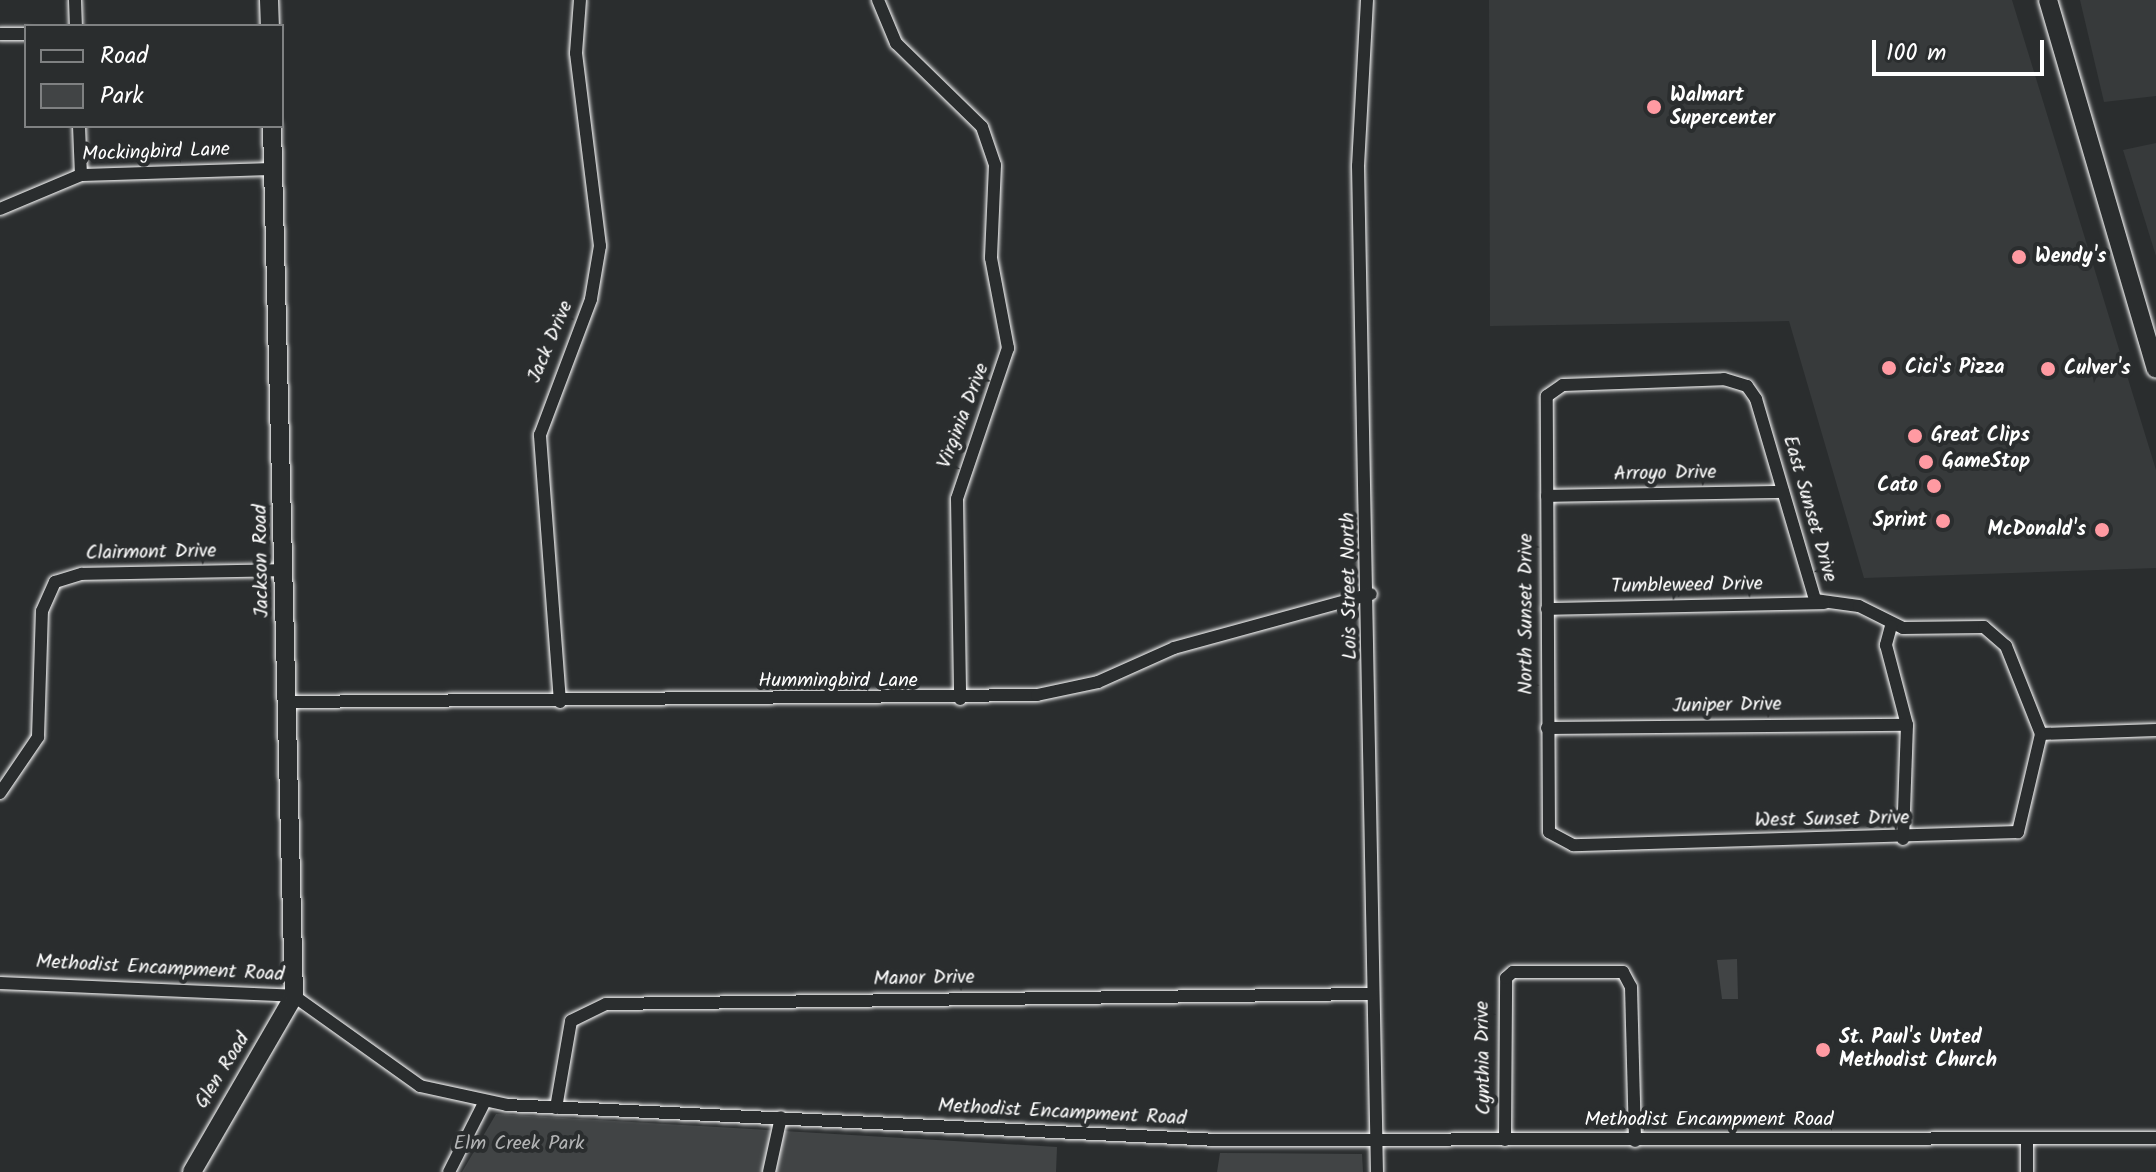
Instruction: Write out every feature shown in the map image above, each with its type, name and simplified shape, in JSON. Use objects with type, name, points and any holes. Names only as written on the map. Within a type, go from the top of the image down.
[{"type":"street","points":[[75,0],[76,24]]},
{"type":"street","points":[[269,0],[270,24]]},
{"type":"street","name":"Jack Drive","points":[[560,702],[540,435],[591,299],[600,246],[576,53],[580,0]]},
{"type":"street","name":"Virginia Drive","points":[[878,0],[896,43],[982,127],[995,165],[991,258],[1008,348],[957,499],[960,699]]},
{"type":"street","name":"Lois Street North","points":[[1367,0],[1358,166],[1371,594],[1372,994],[1377,1172]]},
{"type":"street","points":[[2048,0],[2156,369]]},
{"type":"street","points":[[0,34],[24,34]]},
{"type":"street","points":[[79,128],[81,175]]},
{"type":"street","name":"Jackson Road","points":[[272,128],[294,996]]},
{"type":"street","name":"Mockingbird Lane","points":[[0,209],[81,175],[273,169]]},
{"type":"street","name":"East Sunset Drive","points":[[1547,396],[1563,385],[1740,382],[1756,399],[1815,600],[1859,606],[1891,626],[1995,632],[2041,734]]},
{"type":"street","name":"North Sunset Drive","points":[[1547,396],[1549,832]]},
{"type":"street","name":"Arroyo Drive","points":[[1547,496],[1783,492]]},
{"type":"street","name":"Clairmont Drive","points":[[0,793],[38,737],[42,611],[55,582],[82,574],[285,570]]},
{"type":"street","name":"Hummingbird Lane","points":[[287,702],[960,699],[1068,691],[1174,648],[1371,594]]},
{"type":"street","name":"Tumbleweed Drive","points":[[1547,609],[1827,603]]},
{"type":"street","points":[[1891,626],[1886,645],[1907,725],[1903,839]]},
{"type":"street","name":"Juniper Drive","points":[[1547,728],[1907,725]]},
{"type":"street","points":[[2041,734],[2156,730]]},
{"type":"street","name":"West Sunset Drive","points":[[1549,832],[1573,845],[1903,839],[2018,832],[2041,734]]},
{"type":"street","name":"Cynthia Drive","points":[[1505,1140],[1506,978],[1513,972],[1623,972],[1631,987],[1635,1141]]},
{"type":"street","name":"Methodist Encampment Road","points":[[0,983],[294,996],[420,1086],[484,1103],[1377,1143],[2156,1138]]},
{"type":"street","name":"Manor Drive","points":[[556,1108],[571,1021],[606,1004],[1372,994]]},
{"type":"street","name":"Glen Road","points":[[192,1172],[294,996]]},
{"type":"street","points":[[449,1172],[484,1103]]},
{"type":"street","points":[[769,1172],[781,1117]]},
{"type":"street","points":[[2027,1138],[2027,1172]]},
{"type":"shaded area","points":[[1489,0],[2012,0],[2156,470],[2156,568],[1864,578],[1789,321],[1490,326]]},
{"type":"shaded area","points":[[2080,0],[2156,0],[2156,96],[2104,102]]},
{"type":"shaded area","points":[[2156,143],[2156,256],[2123,150]]},
{"type":"green space","points":[[1737,959],[1738,999],[1722,999],[1717,960]]},
{"type":"green space","name":"Elm Creek Park","points":[[496,1114],[1057,1147],[1056,1172],[462,1172]]},
{"type":"green space","points":[[1220,1153],[1362,1154],[1363,1172],[1217,1172]]},
{"type":"place","name":"Walmart Supercenter","points":[[1654,107]]},
{"type":"place","name":"Wendy's","points":[[2019,257]]},
{"type":"place","name":"Cici's Pizza","points":[[1889,368]]},
{"type":"place","name":"Culver's","points":[[2048,369]]},
{"type":"place","name":"Great Clips","points":[[1915,436]]},
{"type":"place","name":"GameStop","points":[[1926,462]]},
{"type":"place","name":"Cato","points":[[1934,486]]},
{"type":"place","name":"Sprint","points":[[1943,521]]},
{"type":"place","name":"McDonald's","points":[[2102,530]]},
{"type":"place","name":"St. Paul's Unted Methodist Church","points":[[1823,1050]]}]
